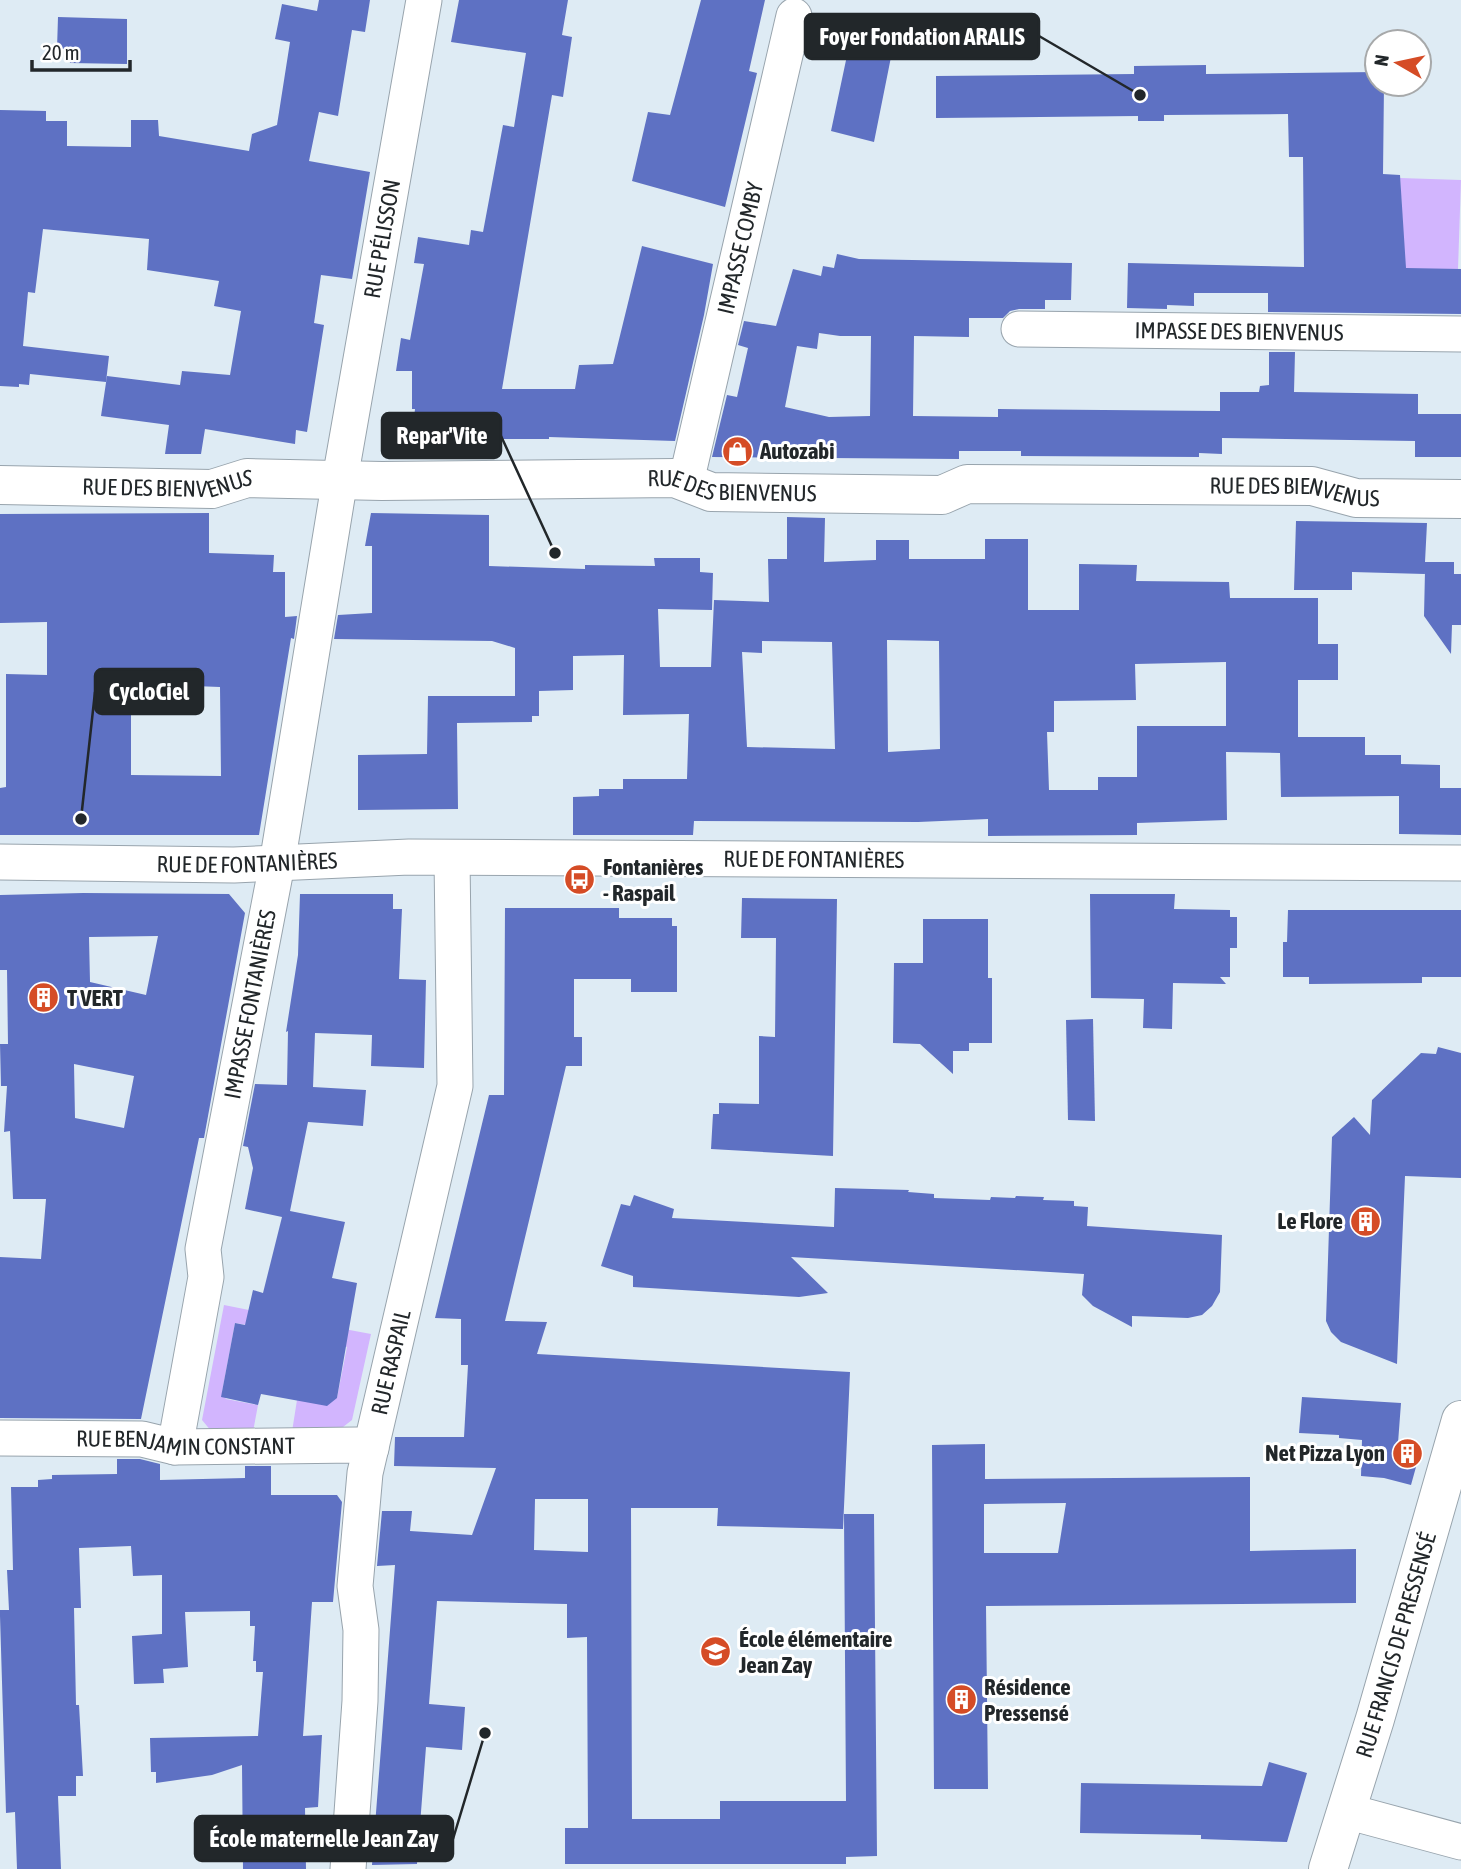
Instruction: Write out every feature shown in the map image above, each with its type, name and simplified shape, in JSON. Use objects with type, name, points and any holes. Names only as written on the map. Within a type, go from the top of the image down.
[{"type":"street","name":"RUE PÉLISSON","points":[[340,479],[424,0]]},
{"type":"street","name":"IMPASSE COMBY","points":[[686,482],[794,16]]},
{"type":"street","name":"IMPASSE DES BIENVENUS","points":[[1019,329],[1461,334]]},
{"type":"street","name":"RUE DES BIENVENUS","points":[[0,485],[212,489],[247,478],[382,481],[675,478],[711,492],[942,495],[967,484],[1311,486],[1356,498],[1461,499]]},
{"type":"street","name":"IMPASSE FONTANIÈRES","points":[[175,1447],[206,1277],[203,1249],[277,864],[340,479]]},
{"type":"street","name":"RUE DE FONTANIÈRES","points":[[0,862],[277,864],[409,857],[1461,863]]},
{"type":"street","name":"RUE RASPAIL","points":[[348,1869],[360,1701],[361,1630],[355,1586],[365,1473],[455,1086],[452,858]]},
{"type":"street","name":"RUE FRANCIS DE PRESSENSÉ","points":[[1328,1869],[1375,1719],[1461,1420]]},
{"type":"street","name":"RUE BENJAMIN CONSTANT","points":[[0,1438],[142,1439],[175,1447],[357,1445],[371,1448]]},
{"type":"street","points":[[1346,1811],[1461,1842]]},
{"type":"shaded area","points":[[1400,178],[1461,180],[1458,269],[1405,269]]},
{"type":"shaded area","points":[[224,1305],[249,1310],[247,1325],[235,1323],[222,1392],[226,1399],[258,1405],[252,1437],[217,1438],[202,1420]]},
{"type":"shaded area","points":[[339,1328],[371,1334],[352,1420],[334,1434],[291,1438],[297,1400],[337,1398],[347,1347],[336,1345]]},
{"type":"building","points":[[319,0],[370,0],[365,32],[352,30],[338,116],[319,112],[309,161],[370,172],[352,279],[321,275],[314,323],[324,325],[307,432],[296,430],[295,444],[205,429],[201,454],[165,454],[169,425],[101,416],[107,376],[180,385],[182,371],[230,375],[241,311],[214,306],[219,281],[147,270],[149,239],[43,229],[35,293],[28,292],[23,346],[109,356],[106,382],[30,374],[29,385],[0,386],[0,110],[46,111],[46,121],[67,121],[67,146],[131,147],[131,120],[158,120],[159,136],[249,151],[252,134],[277,125],[290,42],[275,39],[282,4],[317,11]]},
{"type":"building","points":[[459,0],[568,0],[562,35],[572,37],[563,97],[552,95],[502,389],[575,389],[579,365],[613,364],[642,246],[713,264],[675,441],[549,437],[495,439],[495,425],[475,426],[475,419],[414,418],[412,371],[396,371],[401,338],[410,340],[424,264],[414,263],[418,237],[469,245],[471,230],[483,232],[503,125],[514,127],[526,53],[451,42]]},
{"type":"building","points":[[701,0],[765,0],[749,71],[757,73],[725,207],[632,181],[648,112],[670,115]]},
{"type":"building","points":[[856,13],[906,22],[899,59],[891,57],[874,142],[831,131]]},
{"type":"building","points":[[58,17],[127,19],[127,64],[70,63],[70,49],[57,49]]},
{"type":"building","points":[[1206,65],[1206,74],[1363,72],[1363,98],[1384,98],[1383,174],[1400,175],[1406,268],[1461,269],[1461,314],[1268,312],[1268,293],[1194,293],[1194,306],[1167,305],[1167,309],[1127,308],[1128,263],[1304,267],[1303,157],[1289,157],[1288,114],[1164,115],[1164,121],[1138,121],[1138,116],[936,118],[936,76],[1134,74],[1134,66]]},
{"type":"building","points":[[837,254],[859,259],[1072,263],[1071,300],[1045,300],[1045,309],[1019,309],[1010,311],[1003,318],[969,318],[969,337],[914,336],[913,416],[998,417],[998,409],[1220,411],[1220,392],[1259,392],[1260,386],[1269,385],[1269,352],[1295,352],[1294,392],[1418,394],[1418,414],[1461,414],[1461,457],[1415,457],[1415,441],[1222,438],[1222,454],[1199,453],[1199,457],[1021,456],[1021,451],[959,451],[959,459],[712,457],[727,395],[737,397],[748,348],[738,345],[744,321],[776,326],[793,269],[821,276],[823,266],[834,268]],"holes":[[[819,333],[871,336],[870,416],[829,417],[785,407],[797,346],[817,349]]]},
{"type":"building","points":[[209,513],[209,553],[274,555],[273,572],[285,572],[285,617],[297,616],[294,639],[291,638],[259,835],[0,835],[0,788],[6,787],[6,674],[47,675],[47,622],[0,623],[0,514]],"holes":[[[131,676],[194,678],[194,686],[220,687],[221,776],[131,775]]]},
{"type":"building","points":[[371,513],[489,515],[489,566],[585,569],[585,565],[655,566],[654,558],[700,558],[700,572],[713,573],[712,610],[658,609],[660,667],[711,667],[714,600],[769,602],[768,559],[787,559],[787,517],[825,518],[824,562],[876,560],[876,540],[909,540],[909,559],[985,559],[985,539],[1028,539],[1028,610],[1079,610],[1079,564],[1137,565],[1136,581],[1229,582],[1230,598],[1318,598],[1318,644],[1338,644],[1338,680],[1298,680],[1298,737],[1365,737],[1365,755],[1401,755],[1401,764],[1440,765],[1440,788],[1461,788],[1461,835],[1399,834],[1399,796],[1281,797],[1280,753],[1226,752],[1227,820],[1137,823],[1137,835],[988,836],[988,819],[918,822],[694,821],[693,835],[573,835],[573,797],[599,796],[599,789],[623,789],[623,779],[687,779],[689,714],[623,715],[624,655],[573,656],[573,690],[539,691],[539,716],[532,716],[532,722],[457,723],[458,809],[358,810],[358,755],[427,754],[428,696],[515,696],[515,648],[492,641],[334,639],[338,615],[372,613],[372,546],[365,546]],"holes":[[[887,640],[939,641],[940,749],[888,752]],[[762,641],[832,642],[835,749],[747,747],[742,652],[762,653]],[[1226,662],[1226,726],[1137,726],[1137,777],[1098,777],[1098,790],[1049,790],[1047,732],[1054,732],[1054,701],[1136,700],[1135,664]]]},
{"type":"building","points":[[1296,521],[1427,523],[1425,562],[1454,562],[1454,574],[1461,574],[1461,625],[1452,625],[1451,654],[1424,616],[1425,574],[1352,572],[1352,590],[1294,590]]},
{"type":"building","points":[[229,894],[245,913],[204,1138],[199,1138],[141,1419],[0,1418],[0,1257],[41,1259],[46,1199],[13,1199],[10,1131],[4,1132],[7,1086],[1,1086],[0,1044],[8,1044],[7,970],[0,970],[0,895]],"holes":[[[158,936],[146,995],[90,982],[89,937]],[[74,1064],[134,1076],[124,1128],[75,1118]]]},
{"type":"building","points":[[300,894],[393,894],[393,909],[402,909],[399,979],[426,980],[424,1068],[371,1066],[372,1035],[315,1033],[313,1087],[366,1090],[363,1126],[308,1122],[290,1211],[345,1222],[332,1278],[357,1283],[337,1398],[327,1406],[261,1394],[258,1405],[221,1397],[235,1323],[245,1325],[253,1290],[263,1293],[282,1217],[245,1209],[253,1168],[248,1147],[243,1146],[255,1084],[287,1085],[288,1031],[286,1032],[298,955]]},
{"type":"building","points":[[1090,894],[1175,894],[1174,909],[1230,910],[1230,917],[1237,917],[1237,948],[1230,948],[1230,977],[1220,977],[1226,984],[1173,983],[1172,1029],[1143,1028],[1144,999],[1091,998]]},
{"type":"building","points":[[742,898],[837,899],[833,1156],[711,1149],[713,1114],[719,1114],[719,1103],[759,1104],[759,1036],[775,1037],[776,938],[741,938]]},
{"type":"building","points":[[505,908],[619,908],[619,918],[672,918],[672,926],[677,926],[677,992],[631,992],[631,979],[574,979],[574,1037],[582,1037],[582,1066],[566,1066],[505,1321],[547,1322],[537,1354],[850,1372],[843,1529],[717,1526],[718,1508],[631,1508],[632,1819],[720,1819],[720,1801],[846,1801],[844,1514],[874,1514],[877,1856],[846,1857],[846,1864],[565,1864],[565,1828],[588,1828],[587,1637],[567,1638],[567,1604],[437,1601],[429,1704],[465,1707],[462,1750],[426,1747],[417,1864],[372,1865],[395,1565],[377,1566],[382,1511],[412,1511],[410,1531],[472,1535],[496,1468],[394,1466],[395,1437],[464,1437],[468,1365],[461,1365],[461,1319],[435,1318],[489,1095],[504,1095]],"holes":[[[535,1499],[588,1499],[588,1552],[534,1550]]]},
{"type":"building","points":[[1288,910],[1461,910],[1461,977],[1422,977],[1422,983],[1309,984],[1309,977],[1283,977],[1283,942],[1287,942]]},
{"type":"building","points":[[923,919],[988,919],[992,1043],[969,1043],[969,1051],[953,1051],[953,1074],[920,1044],[893,1043],[894,963],[923,963]]},
{"type":"building","points":[[1093,1019],[1095,1121],[1068,1120],[1066,1020]]},
{"type":"building","name":"Le Flore","points":[[1438,1047],[1461,1053],[1461,1178],[1405,1176],[1397,1364],[1341,1342],[1331,1332],[1326,1321],[1332,1137],[1354,1117],[1370,1135],[1372,1100],[1421,1053],[1436,1054]]},
{"type":"building","points":[[835,1188],[909,1190],[908,1192],[934,1194],[934,1198],[990,1200],[991,1197],[1044,1197],[1043,1200],[1074,1201],[1074,1206],[1088,1207],[1087,1226],[1222,1235],[1220,1292],[1212,1306],[1202,1315],[1188,1318],[1132,1316],[1132,1327],[1093,1306],[1082,1295],[1084,1274],[791,1257],[828,1293],[799,1297],[633,1287],[633,1276],[601,1266],[621,1204],[630,1206],[634,1195],[674,1209],[672,1218],[834,1227]]},
{"type":"building","points":[[1302,1397],[1401,1403],[1398,1443],[1421,1449],[1411,1485],[1384,1478],[1361,1476],[1362,1440],[1339,1438],[1339,1435],[1299,1433]]},
{"type":"building","points":[[985,1444],[985,1479],[1250,1477],[1250,1551],[1356,1549],[1356,1603],[986,1606],[988,1789],[934,1789],[932,1445]],"holes":[[[1066,1503],[1058,1553],[984,1553],[984,1504]]]},
{"type":"building","points":[[117,1459],[140,1459],[160,1464],[160,1480],[245,1478],[245,1466],[271,1466],[271,1495],[337,1495],[342,1502],[333,1602],[312,1602],[303,1736],[322,1735],[318,1807],[305,1808],[306,1869],[243,1869],[242,1765],[212,1775],[156,1783],[156,1772],[151,1772],[150,1738],[258,1736],[263,1672],[256,1672],[256,1661],[253,1661],[255,1626],[250,1626],[250,1611],[185,1612],[188,1667],[163,1669],[164,1683],[134,1684],[132,1636],[162,1634],[162,1575],[133,1576],[131,1546],[79,1548],[81,1608],[74,1608],[76,1705],[79,1705],[83,1776],[76,1776],[76,1796],[58,1796],[61,1869],[17,1869],[15,1812],[6,1813],[0,1616],[0,1610],[9,1610],[7,1570],[13,1570],[11,1487],[38,1487],[38,1480],[52,1479],[52,1475],[117,1474]]},
{"type":"building","points":[[1269,1762],[1307,1773],[1287,1842],[1201,1839],[1201,1835],[1080,1833],[1081,1783],[1262,1786]]},
{"type":"place","name":"Foyer Fondation ARALIS","points":[[1140,95]]},
{"type":"place","name":"Autozabi","points":[[737,451]]},
{"type":"place","name":"Repar'Vite","points":[[555,553]]},
{"type":"place","name":"CycloCiel","points":[[81,819]]},
{"type":"place","name":"Fontanières - Raspail","points":[[580,880]]},
{"type":"place","name":"T VERT","points":[[44,998]]},
{"type":"place","name":"Le Flore","points":[[1366,1221]]},
{"type":"place","name":"Net Pizza Lyon","points":[[1408,1453]]},
{"type":"place","name":"École élémentaire Jean Zay","points":[[716,1652]]},
{"type":"place","name":"Résidence Pressensé","points":[[961,1700]]},
{"type":"place","name":"École maternelle Jean Zay","points":[[485,1733]]}]
